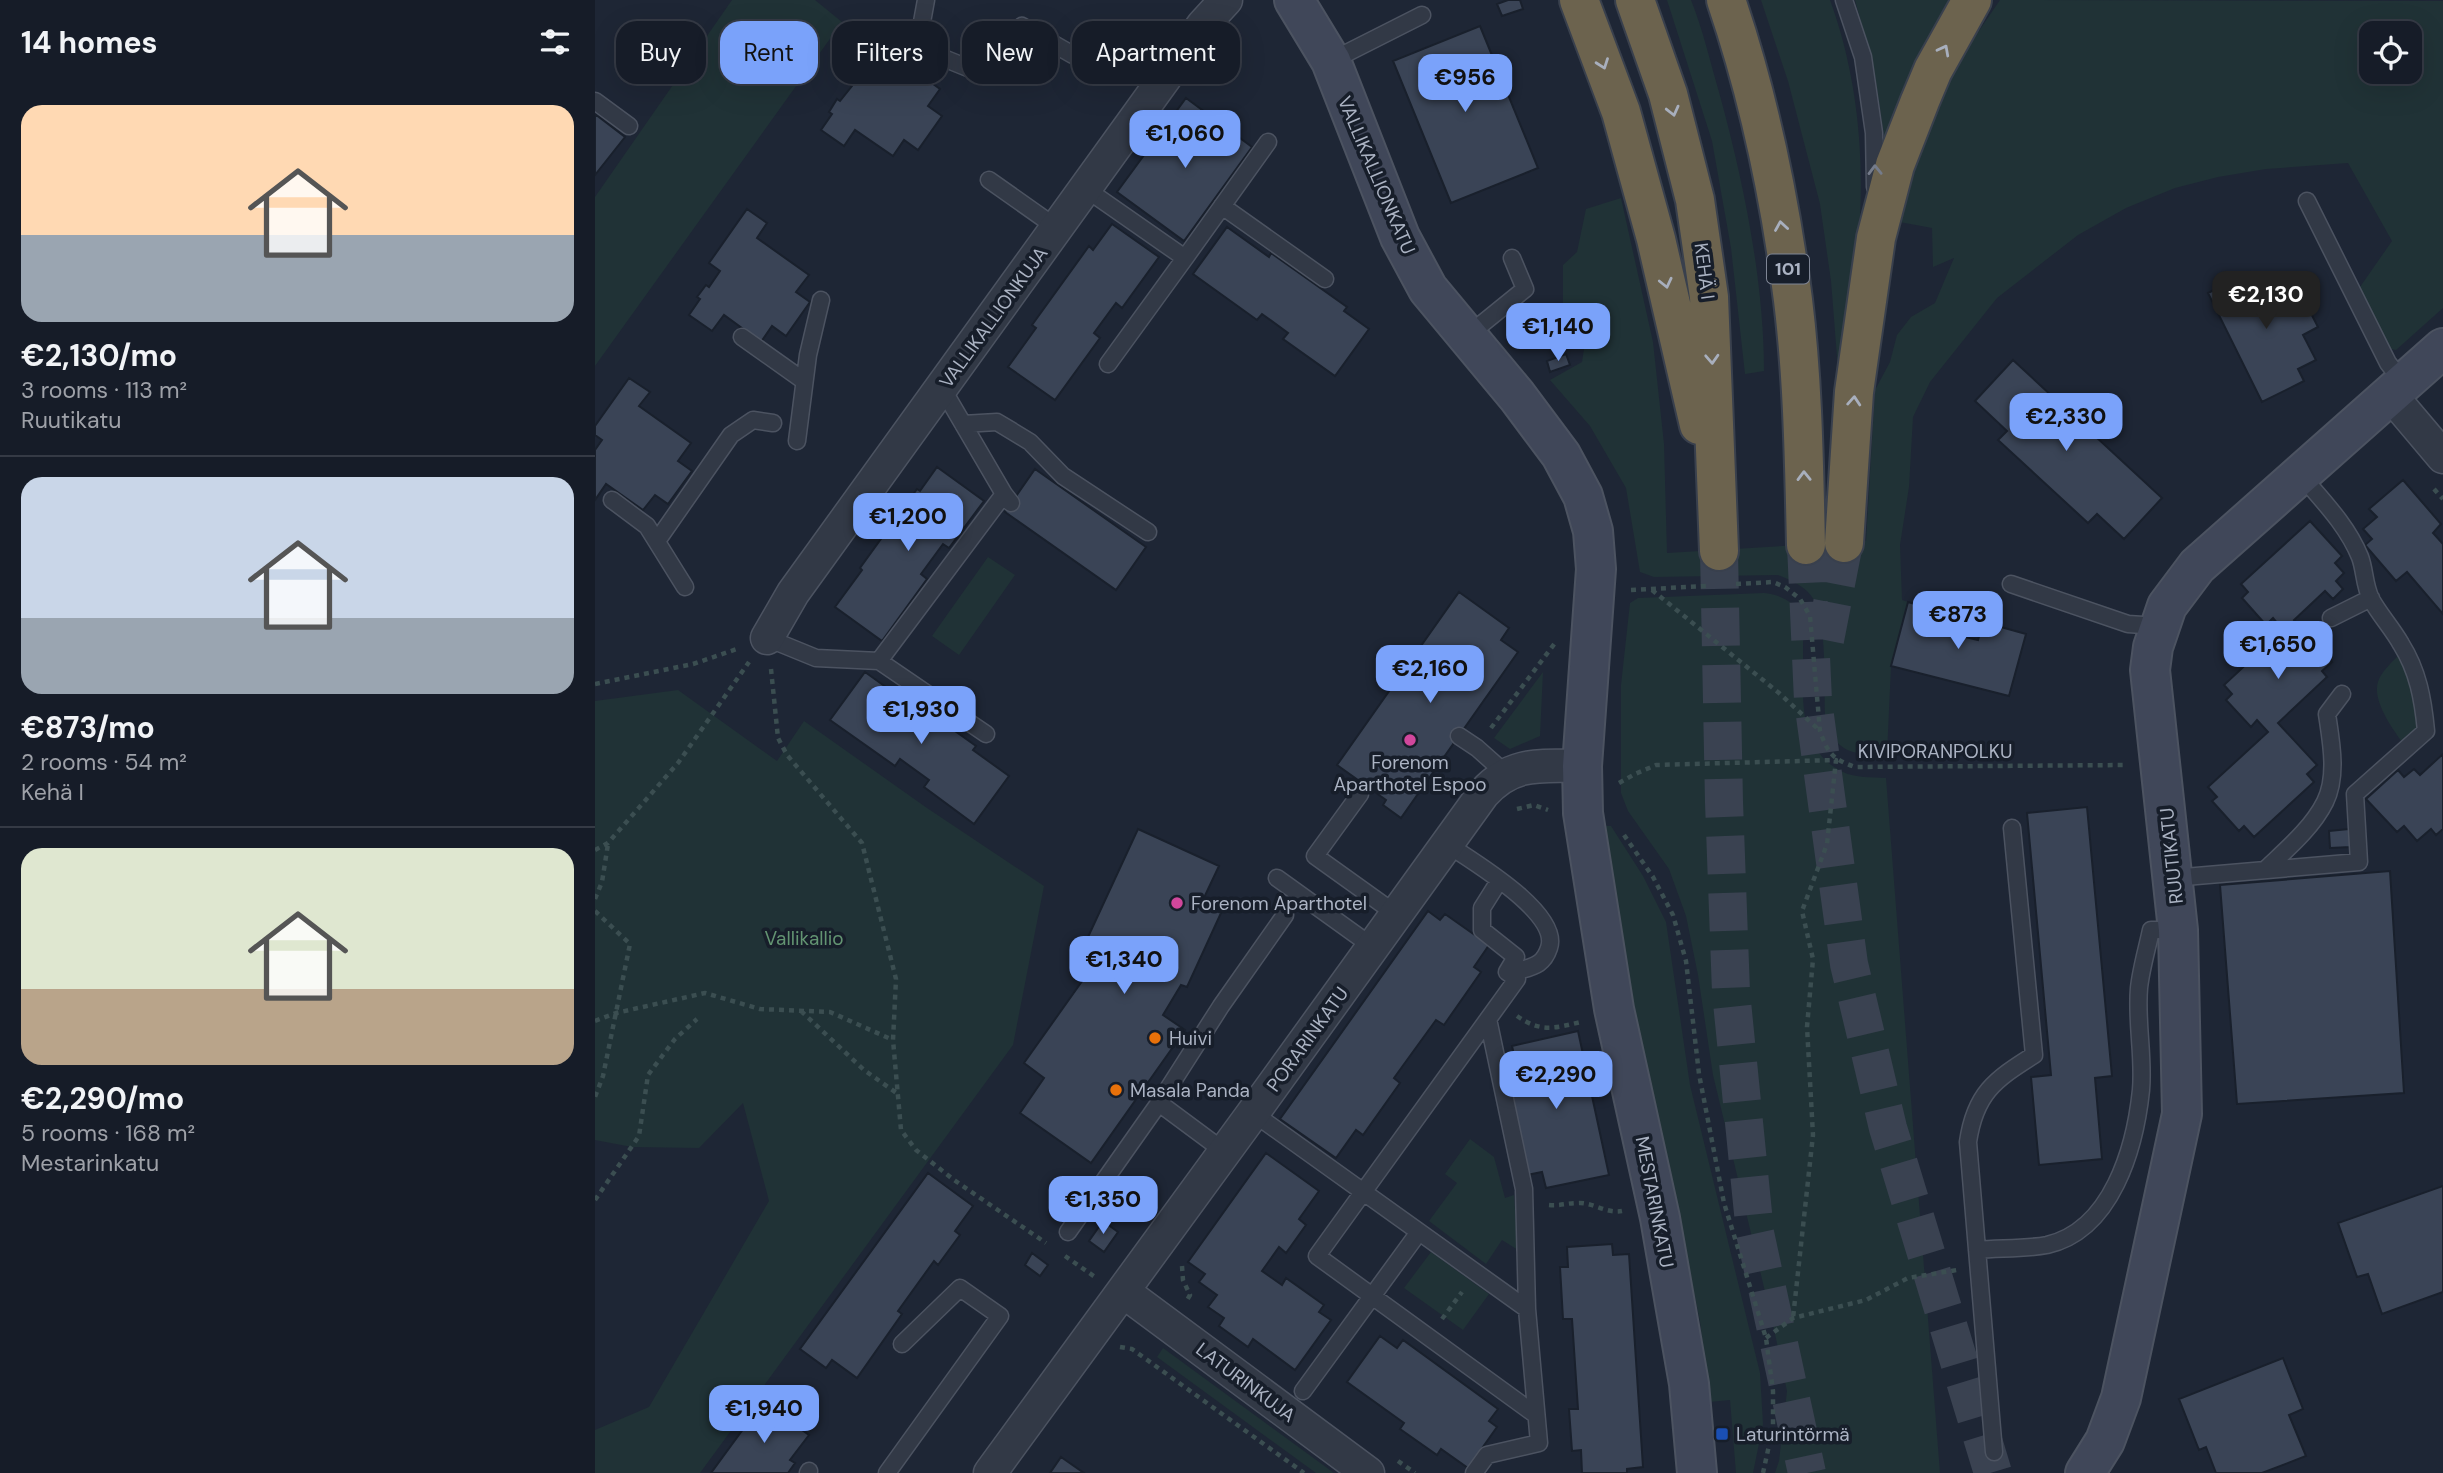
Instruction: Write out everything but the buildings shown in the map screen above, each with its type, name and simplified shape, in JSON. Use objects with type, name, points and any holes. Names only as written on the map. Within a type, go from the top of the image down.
[{"type":"highway","points":[[1579,0],[1621,112],[1656,239],[1688,384],[1718,502]]},
{"type":"highway","name":"KEHÄ I","points":[[1635,0],[1668,94],[1695,200],[1709,297],[1723,574]]},
{"type":"highway","name":"101","points":[[1726,0],[1744,53],[1770,159],[1793,301],[1804,434],[1806,545]]},
{"type":"highway","points":[[1844,542],[1854,392],[1876,239],[1895,165],[1920,101],[1933,71],[1972,0]]},
{"type":"street","name":"VALLIKALLIONKUJA","points":[[767,638],[793,593],[1203,25],[1226,0]]},
{"type":"street","name":"VALLIKALLIONKATU","points":[[1294,0],[1331,61],[1400,237],[1428,289],[1517,396],[1561,455],[1583,496],[1593,531],[1597,569],[1580,774]]},
{"type":"street","name":"RUUTIKATU","points":[[2085,1473],[2105,1441],[2121,1398],[2182,1114],[2178,930],[2150,670],[2158,626],[2167,606],[2197,566],[2443,348]]},
{"type":"street","points":[[2396,387],[2443,457]]},
{"type":"street","points":[[1505,773],[1525,768],[1580,774]]},
{"type":"street","name":"PORARINKATU","points":[[991,1473],[1483,794],[1505,773]]},
{"type":"street","name":"MESTARINKATU","points":[[1580,774],[1583,813],[1610,983],[1660,1218],[1689,1384],[1697,1473]]},
{"type":"street","name":"LATURINKUJA","points":[[1123,1292],[1368,1473]]},
{"type":"lane","points":[[926,0],[920,33],[921,49],[968,68],[987,59],[1022,26],[1072,54]]},
{"type":"lane","points":[[1845,0],[1863,57],[1874,133],[1876,239]]},
{"type":"lane","points":[[1331,61],[1422,15]]},
{"type":"lane","points":[[595,101],[629,126]]},
{"type":"lane","points":[[1108,364],[1268,142]]},
{"type":"lane","points":[[989,180],[1057,228]]},
{"type":"lane","points":[[1086,189],[1185,258]]},
{"type":"lane","points":[[2307,201],[2389,363],[2396,387]]},
{"type":"lane","points":[[1222,206],[1325,279]]},
{"type":"lane","points":[[1467,336],[1525,289],[1512,258]]},
{"type":"lane","points":[[797,441],[804,382],[821,300]]},
{"type":"lane","points":[[742,337],[804,382]]},
{"type":"lane","points":[[879,661],[1007,499],[941,388]]},
{"type":"lane","points":[[657,541],[731,435],[753,420],[773,423]]},
{"type":"lane","points":[[963,424],[997,422],[1030,442],[1063,475],[1147,532]]},
{"type":"lane","points":[[2173,878],[2359,862],[2355,794],[2426,731],[2416,671],[2371,598],[2364,582],[2361,560],[2349,533],[2299,474]]},
{"type":"lane","points":[[612,500],[647,526],[685,587]]},
{"type":"lane","points":[[2011,584],[2127,624],[2158,626]]},
{"type":"lane","points":[[2331,618],[2371,598]]},
{"type":"lane","points":[[767,638],[815,658],[879,661],[986,734]]},
{"type":"lane","points":[[2267,869],[2302,833],[2326,801],[2332,754],[2327,714],[2342,694]]},
{"type":"lane","points":[[1459,736],[1505,773]]},
{"type":"lane","points":[[1360,794],[1315,856],[1396,914]]},
{"type":"lane","points":[[1994,1452],[1968,1142],[1972,1116],[1988,1090],[2007,1072],[2034,1055],[2012,828]]},
{"type":"lane","points":[[1447,844],[1541,915],[1549,929],[1551,942],[1546,957],[1538,965],[1521,970]]},
{"type":"lane","points":[[1277,878],[1373,947]]},
{"type":"lane","points":[[1499,881],[1482,908],[1482,930],[1516,957],[1507,972],[1517,979],[1317,1256],[1537,1415]]},
{"type":"lane","points":[[1068,1232],[1159,1103],[1221,1006],[1285,915]]},
{"type":"lane","points":[[1977,1250],[2047,1245],[2074,1234],[2099,1213],[2128,1157],[2134,1131],[2141,1089],[2139,988],[2151,930],[2178,930]]},
{"type":"lane","points":[[1473,1473],[1487,1455],[1539,1443],[1527,1309],[1524,1189],[1488,1019]]},
{"type":"lane","points":[[1159,1103],[1225,1152]]},
{"type":"lane","points":[[1253,1113],[1527,1309]]},
{"type":"lane","points":[[1303,1391],[1419,1232]]},
{"type":"lane","points":[[887,1473],[1000,1316],[960,1288],[902,1345]]},
{"type":"path","name":"KIVIPORANPOLKU","points":[[1623,590],[1651,589],[1723,574],[1773,582],[1785,587],[1800,599],[1810,616],[1820,731],[1825,746],[1836,760],[1855,767],[2134,765]]},
{"type":"path","points":[[1651,589],[1779,693],[1820,731]]},
{"type":"path","points":[[1554,656],[1557,630]]},
{"type":"path","points":[[595,684],[693,664],[767,638]]},
{"type":"path","points":[[595,850],[608,843],[678,763],[725,693],[767,638]]},
{"type":"path","points":[[767,638],[778,738],[787,754],[862,844],[896,979],[893,1040],[901,1130],[916,1150],[954,1180],[1052,1247]]},
{"type":"path","points":[[1554,813],[1580,774],[1635,774],[1656,765],[1836,760],[1827,844],[1802,911],[1813,959],[1807,1027],[1813,1135],[1793,1318]]},
{"type":"path","points":[[595,898],[602,882],[608,843]]},
{"type":"path","points":[[595,911],[629,944],[603,1076],[595,1097]]},
{"type":"path","points":[[595,1021],[616,1013],[705,993],[760,1009],[830,1012],[893,1040]]},
{"type":"path","points":[[1499,1003],[1531,1026],[1552,1029],[1585,1021]]},
{"type":"path","points":[[800,1011],[864,1070],[898,1094]]},
{"type":"path","points":[[595,1200],[639,1136],[648,1074],[697,1018]]},
{"type":"path","points":[[1524,1201],[1560,1206],[1580,1202],[1613,1213],[1626,1211]]},
{"type":"path","points":[[1063,1255],[1123,1292]]},
{"type":"path","points":[[1766,1338],[1793,1318],[1866,1300],[1908,1278],[1978,1267]]},
{"type":"path","points":[[1429,1337],[1476,1273]]},
{"type":"path","points":[[1111,1352],[1121,1347],[1132,1349],[1304,1473]]},
{"type":"green space","points":[[732,0],[815,0],[841,21],[832,21],[832,36],[818,55],[818,21],[720,21],[720,84],[797,84],[595,366],[595,197],[674,84],[706,84],[706,37]]},
{"type":"green space","points":[[1667,0],[1691,0],[1728,125],[1751,230],[1760,301],[1764,371],[1745,374],[1731,248],[1712,141]]},
{"type":"green space","points":[[1761,0],[1830,0],[1852,80],[1861,162],[1860,217],[1839,382],[1831,281],[1820,204],[1788,81]]},
{"type":"green space","points":[[1855,0],[1950,0],[1892,143],[1885,143],[1874,69]]},
{"type":"green space","points":[[2000,0],[2443,1],[2443,308],[2396,350],[2391,349],[2381,335],[2368,312],[2360,287],[2392,241],[2348,163],[2266,169],[2175,188],[2126,208],[2078,235],[1997,298],[1930,382],[1913,417],[1909,487],[1900,545],[1902,600],[1908,602],[1891,666],[1887,754],[1863,754],[1839,744],[1829,728],[1825,715],[1821,624],[1811,595],[1778,575],[1654,577],[1640,572],[1626,488],[1590,426],[1550,380],[1582,362],[1585,342],[1563,303],[1563,265],[1577,252],[1586,209],[1621,198],[1653,342],[1664,444],[1667,553],[1866,541],[1875,390],[1890,362],[1897,335],[1911,317],[1935,303],[1954,258],[1933,267],[1932,228],[1894,221],[1933,110],[1968,47]]},
{"type":"green space","points":[[988,557],[1015,575],[959,655],[932,636]]},
{"type":"green space","points":[[1764,593],[1787,600],[1800,613],[1802,619],[1803,700],[1809,734],[1816,749],[1827,762],[1843,772],[1886,778],[1940,1473],[1775,1473],[1779,1461],[1787,1391],[1713,1075],[1686,916],[1669,869],[1628,811],[1621,793],[1621,685],[1630,603],[1638,598]]},
{"type":"green space","points":[[2398,656],[2413,682],[2417,706],[2417,727],[2402,742],[2384,714],[2377,689],[2381,675]]},
{"type":"green space","points":[[1543,672],[1540,736],[1510,749],[1494,738]]},
{"type":"green space","name":"Vallikallio","points":[[678,690],[777,761],[804,721],[1044,886],[1013,1045],[700,1473],[595,1473],[595,1430],[649,1407],[769,1201],[743,1103],[699,1148],[632,1147],[595,1140],[595,701]]},
{"type":"green space","points":[[1604,826],[1611,826],[1643,876],[1666,922],[1690,1085],[1760,1373],[1763,1424],[1753,1473],[1736,1473],[1730,1400],[1709,1402],[1700,1321],[1606,878]]},
{"type":"green space","points":[[1470,1139],[1494,1157],[1505,1198],[1514,1195],[1518,1250],[1502,1240],[1486,1264],[1429,1221],[1457,1183],[1445,1174]]},
{"type":"green space","points":[[1431,1252],[1489,1294],[1463,1330],[1404,1288]]},
{"type":"green space","points":[[1163,1348],[1334,1473],[1316,1473],[1157,1357]]},
{"type":"tunnel","points":[[1825,640],[1844,543]]},
{"type":"tunnel","points":[[1806,545],[1813,701],[1849,964],[1888,1128],[1993,1473]]},
{"type":"tunnel","points":[[1719,551],[1731,992],[1755,1233],[1807,1473]]},
{"type":"place","name":"Forenom Aparthotel Espoo","points":[[1410,740]]},
{"type":"place","name":"Forenom Aparthotel","points":[[1177,903]]},
{"type":"place","name":"Huivi","points":[[1155,1038]]},
{"type":"place","name":"Masala Panda","points":[[1116,1090]]},
{"type":"place","name":"Laturintörmä","points":[[1722,1434]]}]
